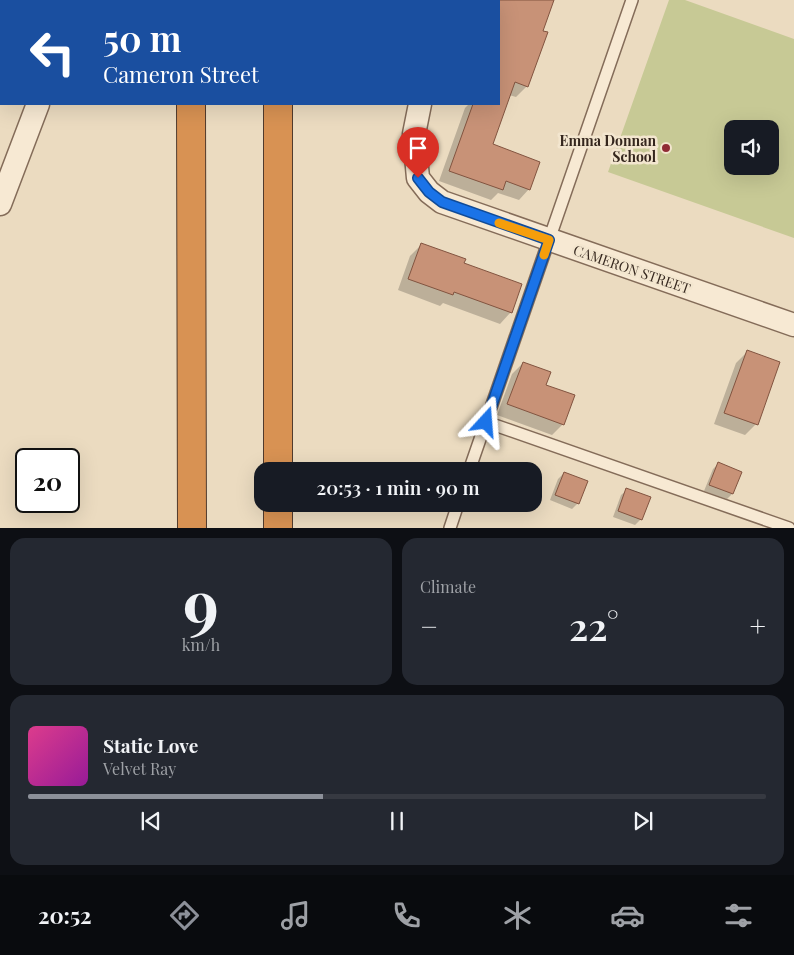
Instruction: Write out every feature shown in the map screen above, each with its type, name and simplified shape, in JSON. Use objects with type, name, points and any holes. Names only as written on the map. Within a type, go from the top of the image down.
[{"type":"highway","points":[[190,105],[192,528]]},
{"type":"highway","points":[[278,105],[278,462]]},
{"type":"highway","points":[[278,512],[278,528]]},
{"type":"street","points":[[0,204],[38,105]]},
{"type":"street","name":"CAMERON STREET","points":[[420,105],[414,134],[418,178],[429,192],[442,202],[794,325]]},
{"type":"lane","points":[[472,462],[632,0]]},
{"type":"lane","points":[[486,422],[790,528]]},
{"type":"lane","points":[[450,528],[455,512]]},
{"type":"green space","name":"Emma Donnan School","points":[[669,0],[685,0],[794,39],[794,238],[608,172]]},
{"type":"building","points":[[500,0],[554,0],[543,31],[548,32],[528,87],[515,82],[493,144],[540,162],[530,190],[506,181],[503,190],[449,171],[473,105],[500,105]]},
{"type":"building","points":[[421,243],[466,259],[464,263],[522,284],[512,313],[454,292],[453,295],[408,279]]},
{"type":"building","points":[[747,350],[780,362],[758,425],[724,413]]},
{"type":"building","points":[[523,362],[551,372],[546,385],[575,395],[564,425],[507,404]]},
{"type":"building","points":[[718,462],[742,472],[733,494],[709,485]]},
{"type":"building","points":[[564,472],[588,481],[579,504],[555,495]]},
{"type":"building","points":[[626,488],[651,497],[642,520],[618,511]]},
{"type":"slow traffic","points":[[499,223],[549,240],[544,255]]},
{"type":"place","name":"Emma Donnan School","points":[[666,148]]},
{"type":"route","points":[[418,178],[429,192],[442,202],[549,240],[486,422]]}]
